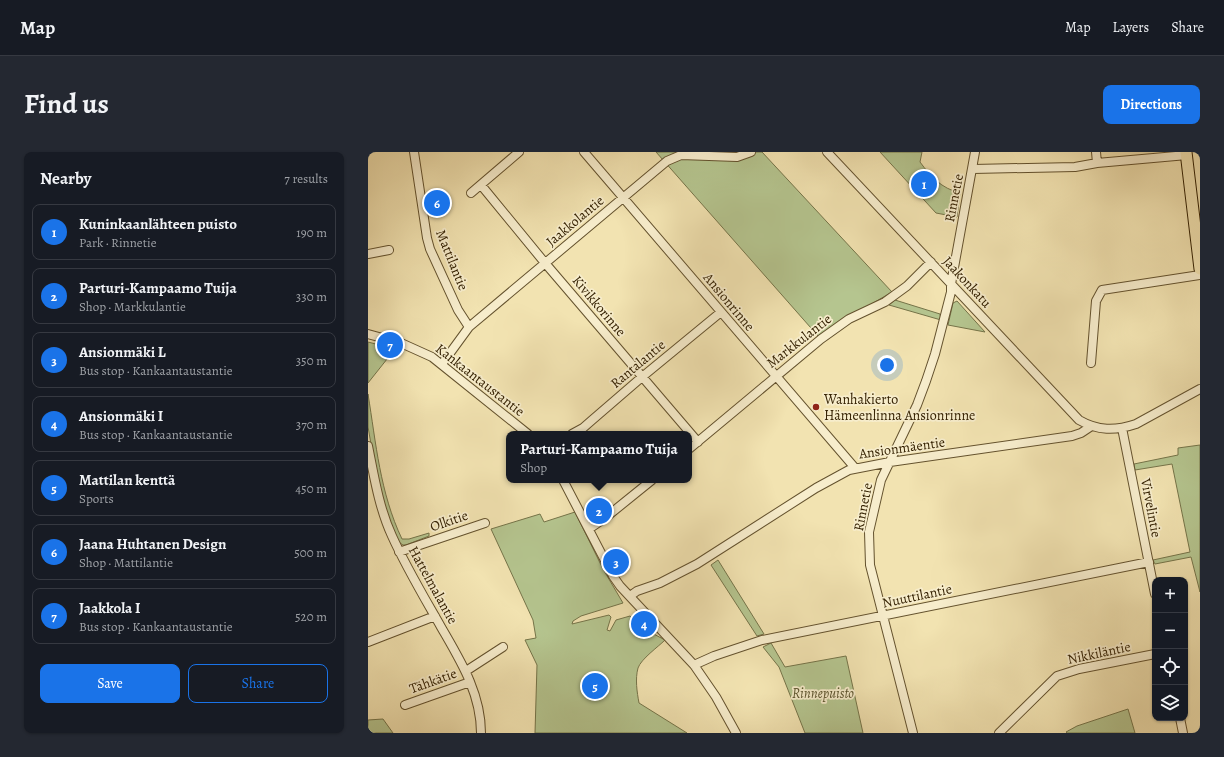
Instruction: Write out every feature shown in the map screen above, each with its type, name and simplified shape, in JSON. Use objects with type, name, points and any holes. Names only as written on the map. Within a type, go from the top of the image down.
[{"type":"main road","points":[[1187,153],[1200,269]]},
{"type":"street","name":"Mattilantie","points":[[414,152],[430,249],[458,310],[469,327]]},
{"type":"street","points":[[471,193],[519,152]]},
{"type":"street","name":"Ansionrinne","points":[[584,152],[855,468]]},
{"type":"street","name":"Jaakkolantie","points":[[442,364],[469,327],[667,161],[681,155],[737,157],[751,152]]},
{"type":"street","name":"Jaakonkatu","points":[[827,152],[1072,413],[1079,420],[1090,427]]},
{"type":"street","name":"Rinnetie","points":[[913,733],[870,565],[869,532],[881,480],[917,405],[926,381],[945,318],[951,292],[951,284],[975,152]]},
{"type":"street","points":[[1096,152],[1097,163]]},
{"type":"street","points":[[973,169],[1075,167],[1097,163],[1187,153]]},
{"type":"street","name":"Kivikkorinne","points":[[481,185],[545,263],[689,431]]},
{"type":"street","points":[[368,254],[389,250]]},
{"type":"street","name":"Markkulantie","points":[[692,447],[821,339],[849,319],[885,302],[906,286],[930,262]]},
{"type":"street","points":[[1091,363],[1096,302],[1102,290],[1200,275]]},
{"type":"street","name":"Rantalantie","points":[[577,431],[587,425],[642,377],[721,312]]},
{"type":"street","name":"Kankaantaustantie","points":[[368,334],[401,343],[422,352],[442,364],[524,431]]},
{"type":"street","points":[[1090,427],[1104,429],[1122,428],[1136,424],[1200,389]]},
{"type":"street","name":"Ansionmäentie","points":[[630,596],[637,591],[660,583],[697,564],[816,488],[849,470],[890,462],[1072,436],[1081,433],[1090,427]]},
{"type":"street","name":"Virvelintie","points":[[1122,428],[1152,578]]},
{"type":"street","name":"Kivikkorinne","points":[[692,435],[698,442]]},
{"type":"street","name":"Hattelmalantie","points":[[368,446],[385,521],[400,552],[466,671],[477,699],[480,714],[481,733]]},
{"type":"street","points":[[565,483],[613,576],[620,586],[694,665],[716,697],[736,733]]},
{"type":"street","points":[[589,529],[648,483]]},
{"type":"street","name":"Olkitie","points":[[400,552],[485,523]]},
{"type":"street","name":"Nuuttilantie","points":[[694,665],[762,640],[1149,562]]},
{"type":"street","points":[[368,642],[435,616]]},
{"type":"street","points":[[466,671],[503,647]]},
{"type":"street","name":"Nikkiläntie","points":[[999,733],[1057,676],[1079,669],[1152,655]]},
{"type":"street","name":"Tähkätie","points":[[405,705],[470,682]]},
{"type":"street","points":[[1181,721],[1183,733]]},
{"type":"green space","points":[[656,152],[762,152],[892,292],[818,336]]},
{"type":"green space","points":[[880,152],[922,152],[920,162],[932,177],[947,188],[960,193],[957,217],[936,213]]},
{"type":"green space","points":[[895,300],[940,314],[941,320],[889,305]]},
{"type":"green space","points":[[957,301],[985,332],[948,325],[953,303]]},
{"type":"green space","points":[[368,342],[395,349],[368,383]]},
{"type":"green space","points":[[368,394],[376,449],[384,486],[402,539],[409,539],[429,533],[429,536],[406,545],[403,545],[397,541],[377,478],[368,427]]},
{"type":"green space","points":[[1200,445],[1200,592],[1191,557],[1155,564],[1153,560],[1190,552],[1172,464],[1135,470],[1134,464],[1178,455],[1178,448]]},
{"type":"green space","points":[[575,512],[603,569],[623,603],[581,616],[573,621],[572,624],[609,615],[611,617],[607,630],[610,631],[616,620],[630,616],[648,631],[665,640],[646,657],[638,668],[636,681],[639,703],[687,733],[535,733],[537,665],[525,640],[536,638],[533,620],[491,529],[540,514],[544,522]]},
{"type":"green space","points":[[718,560],[764,634],[757,636],[711,565]]},
{"type":"green space","name":"Rinnepuisto","points":[[771,643],[785,667],[846,656],[863,733],[805,733],[779,667],[763,647]]},
{"type":"green space","points":[[1128,709],[1135,733],[1066,732],[1077,726]]},
{"type":"green space","points":[[383,719],[393,733],[368,733],[368,720]]},
{"type":"place","name":"Kuninkaanlähteen puisto","points":[[924,184]]},
{"type":"place","name":"Jaana Huhtanen Design","points":[[437,203]]},
{"type":"place","name":"Jaakkola I","points":[[390,345]]},
{"type":"place","name":"Wanhakierto Hämeenlinna Ansionrinne","points":[[816,407]]},
{"type":"place","name":"Parturi-Kampaamo Tuija","points":[[599,511]]},
{"type":"place","name":"Ansionmäki L","points":[[616,562]]},
{"type":"place","name":"Ansionmäki I","points":[[644,624]]},
{"type":"place","name":"Mattilan kenttä","points":[[595,686]]}]
